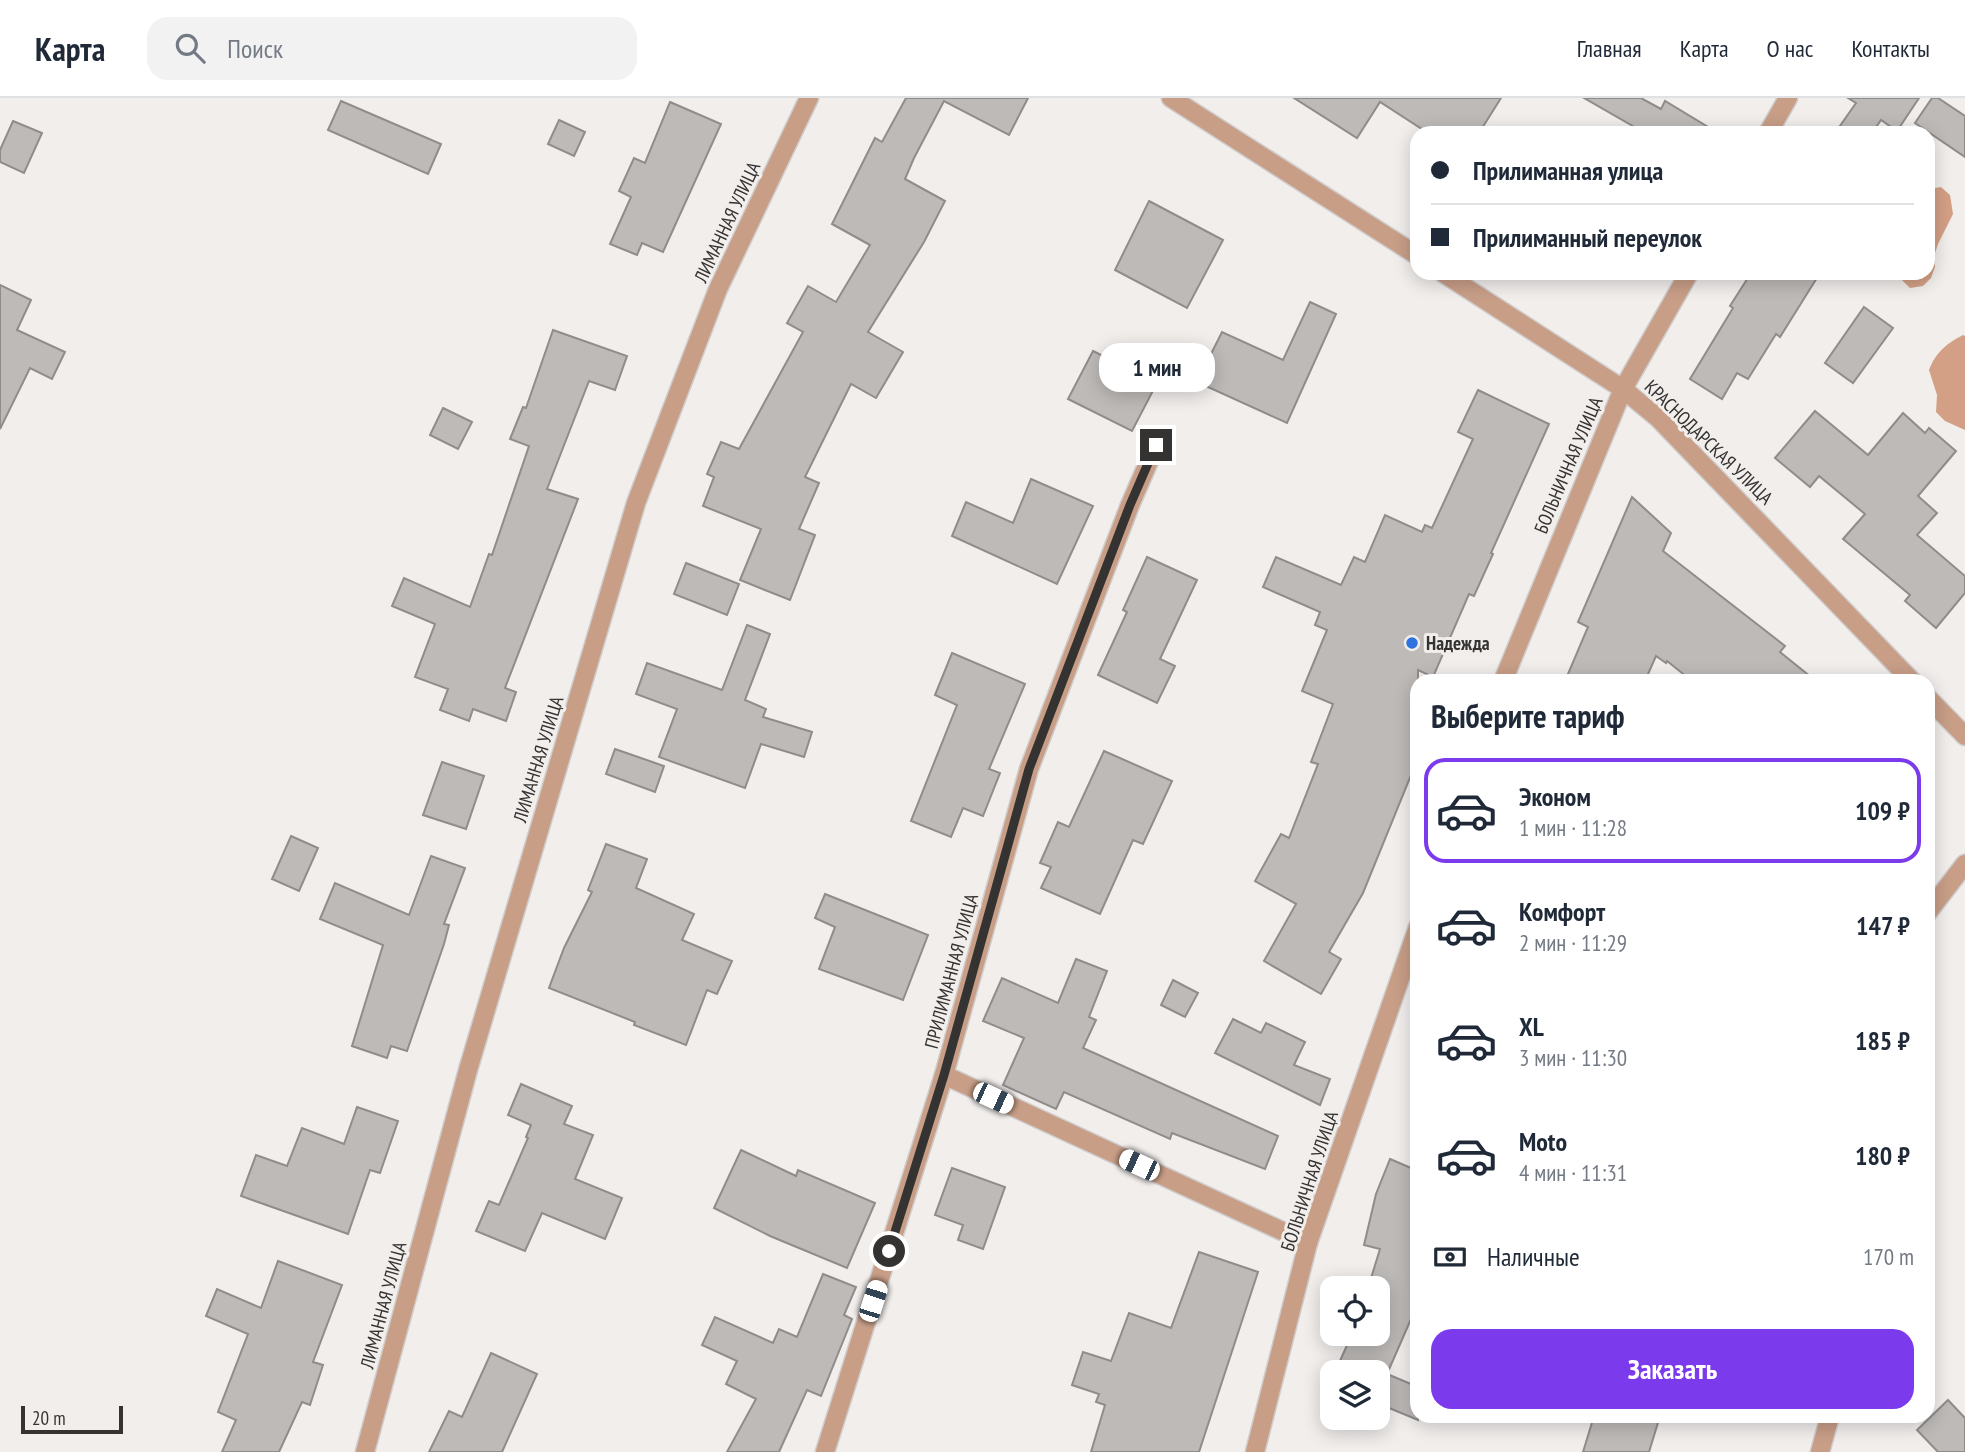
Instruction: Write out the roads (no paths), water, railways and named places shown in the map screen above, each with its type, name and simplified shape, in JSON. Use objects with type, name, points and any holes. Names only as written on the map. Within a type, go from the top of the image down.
[{"type":"street","name":"ЛИМАННАЯ УЛИЦА","points":[[365,1452],[468,1070],[636,503],[718,289],[809,98]]},
{"type":"street","points":[[1171,98],[1410,252]]},
{"type":"street","points":[[1772,126],[1788,98]]},
{"type":"street","name":"КРАСНОДАРСКАЯ УЛИЦА","points":[[1454,280],[1623,388],[1686,446],[1905,674]]},
{"type":"street","name":"БОЛЬНИЧНАЯ УЛИЦА","points":[[1506,674],[1623,388],[1685,280]]},
{"type":"street","name":"ПРИЛИМАННАЯ УЛИЦА","points":[[825,1452],[944,1075],[1029,769],[1130,505],[1156,445]]},
{"type":"street","points":[[1935,705],[1965,736]]},
{"type":"street","points":[[1935,903],[1965,864]]},
{"type":"street","name":"БОЛЬНИЧНАЯ УЛИЦА","points":[[1255,1452],[1308,1243],[1410,950]]},
{"type":"street","points":[[944,1075],[1308,1243]]},
{"type":"street","points":[[1820,1452],[1828,1423]]},
{"type":"place","name":"Надежда","points":[[1412,643]]}]
